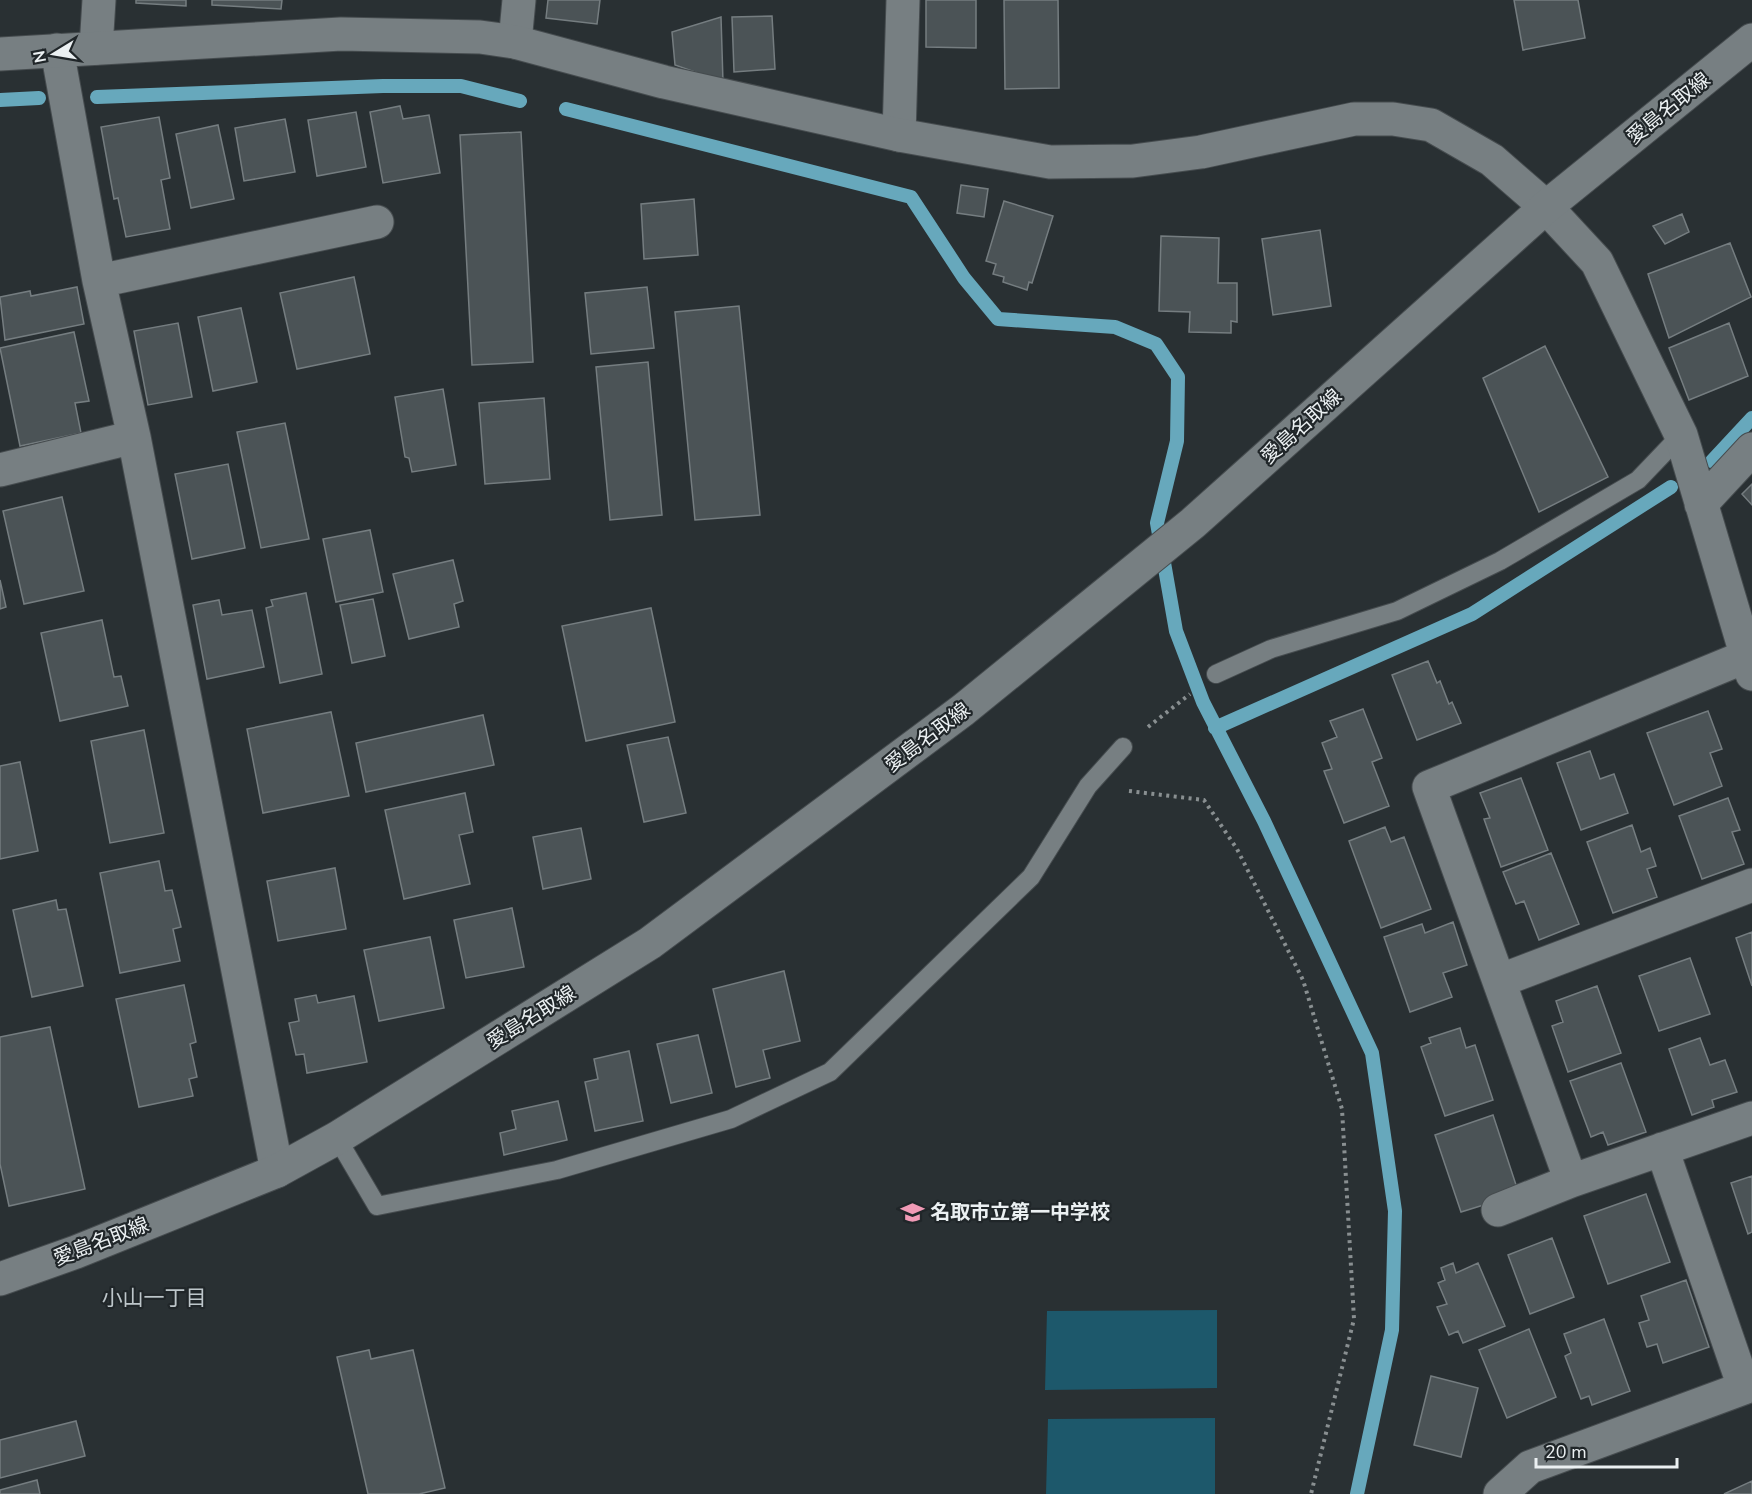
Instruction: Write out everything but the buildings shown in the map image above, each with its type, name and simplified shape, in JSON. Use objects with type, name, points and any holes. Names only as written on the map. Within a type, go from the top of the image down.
[{"type":"street","points":[[96,48],[99,0]]},
{"type":"street","points":[[515,42],[519,0]]},
{"type":"street","points":[[899,135],[903,0]]},
{"type":"street","points":[[0,54],[341,34],[480,37],[515,42],[664,82],[899,135],[1050,162],[1133,161],[1201,152],[1354,119],[1393,119],[1431,125],[1492,160],[1546,207],[1597,262],[1682,435],[1750,661],[1429,787],[1571,1181]]},
{"type":"street","name":"愛島名取線","points":[[0,1279],[76,1252],[278,1171],[337,1138],[650,943],[963,710],[1193,524],[1546,207],[1752,40]]},
{"type":"street","points":[[57,50],[99,280],[134,437],[278,1171]]},
{"type":"street","points":[[99,280],[377,222]]},
{"type":"street","points":[[0,470],[134,437]]},
{"type":"street","points":[[1701,504],[1752,450]]},
{"type":"street","points":[[1500,981],[1752,885]]},
{"type":"street","points":[[1498,1210],[1571,1181],[1752,1118]]},
{"type":"street","points":[[1500,1494],[1530,1467],[1748,1386],[1662,1149]]},
{"type":"lane","points":[[1216,674],[1271,649],[1397,611],[1500,561],[1638,480],[1682,435]]},
{"type":"lane","points":[[337,1138],[377,1206],[557,1170],[731,1119],[821,1077],[831,1072],[1031,876],[1088,786],[1123,747]]},
{"type":"path","points":[[1088,786],[1204,800],[1237,849],[1303,980],[1342,1109],[1354,1319],[1311,1494]]},
{"type":"shaded area","points":[[1217,1310],[1217,1388],[1045,1390],[1047,1311]]},
{"type":"shaded area","points":[[1215,1418],[1215,1494],[1046,1494],[1048,1419]]},
{"type":"waterway","points":[[97,97],[383,86],[461,86],[520,101]]},
{"type":"waterway","points":[[0,100],[39,98]]},
{"type":"waterway","points":[[566,109],[911,197],[964,278],[998,319],[1115,327],[1156,344],[1178,377],[1177,441],[1157,523],[1176,631],[1203,702],[1264,821],[1372,1053],[1395,1211],[1392,1330],[1357,1494]]},
{"type":"waterway","points":[[1712,461],[1752,418]]},
{"type":"waterway","points":[[1215,728],[1472,614],[1671,487]]},
{"type":"place","name":"名取市立第一中学校","points":[[912,1212]]},
{"type":"district","name":"小山一丁目","points":[[154,1298]]}]
